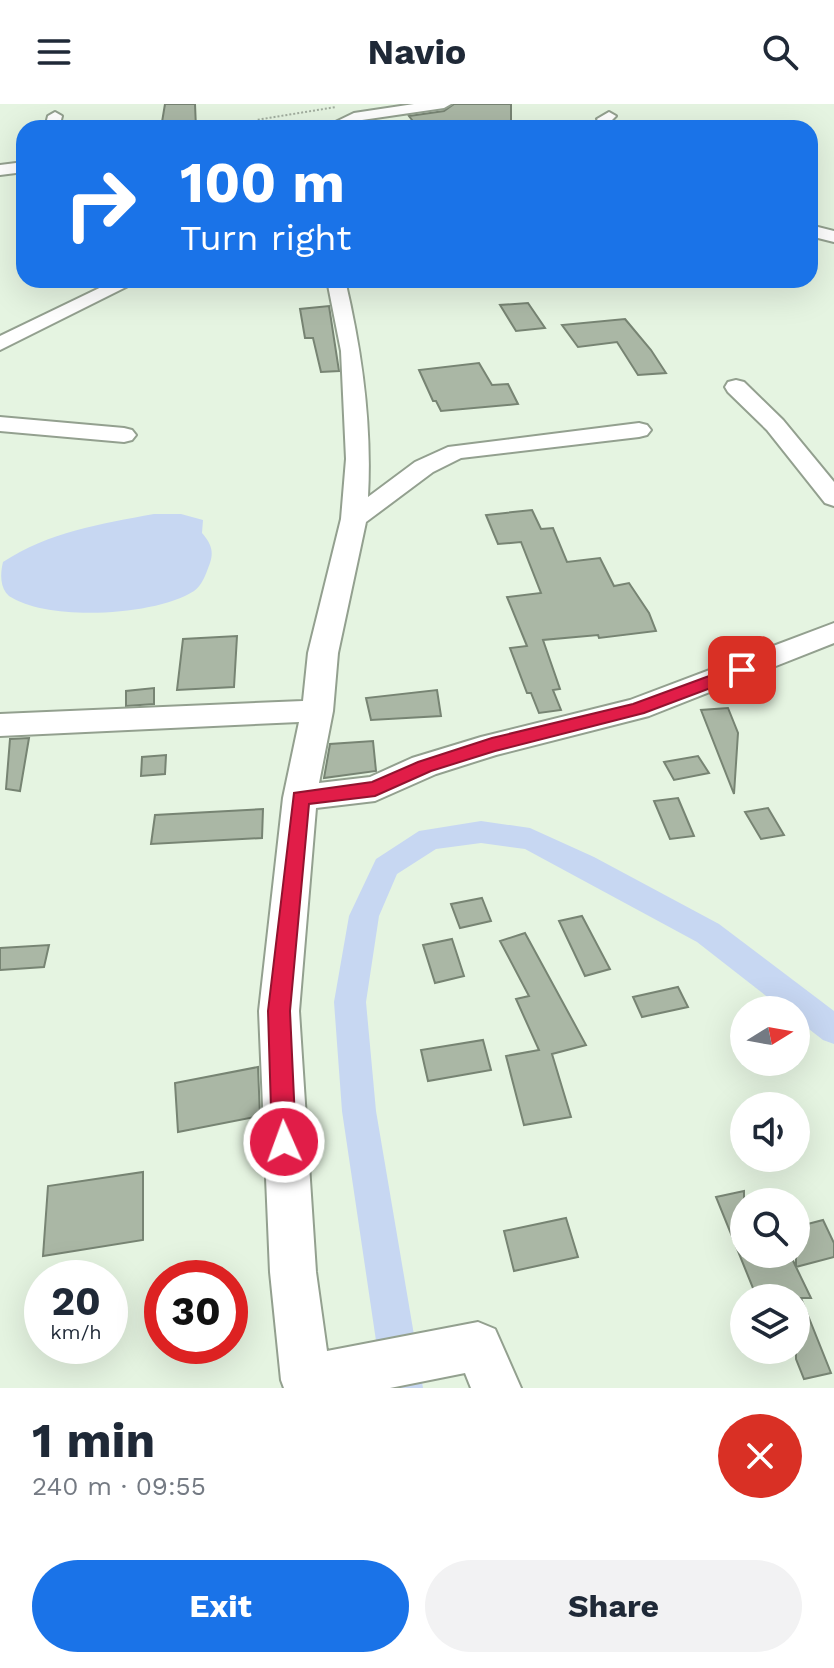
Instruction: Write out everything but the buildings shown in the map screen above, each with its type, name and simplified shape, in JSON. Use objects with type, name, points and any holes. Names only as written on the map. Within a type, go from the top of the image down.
[{"type":"street","points":[[351,120],[359,116],[444,104]]},
{"type":"street","points":[[346,105],[359,116]]},
{"type":"street","points":[[0,344],[115,288]]},
{"type":"street","points":[[338,288],[351,351],[354,385],[358,459],[354,519],[323,653],[317,711],[300,798],[279,1011],[293,1272],[306,1380],[487,1367]]},
{"type":"street","points":[[736,387],[775,425],[834,498]]},
{"type":"street","points":[[0,424],[124,435]]},
{"type":"street","points":[[354,519],[424,467],[456,452],[639,430]]},
{"type":"street","points":[[300,798],[375,789],[424,766],[492,745],[638,709],[834,632]]},
{"type":"street","points":[[0,725],[317,711]]},
{"type":"path","points":[[269,120],[346,105]]},
{"type":"water","points":[[154,514],[181,514],[203,520],[202,533],[211,547],[212,556],[203,580],[194,591],[154,606],[102,613],[49,610],[27,604],[9,596],[2,585],[3,562],[38,543],[76,530]]},
{"type":"waterway","points":[[403,1388],[359,1111],[350,1002],[364,916],[386,867],[429,839],[481,832],[530,839],[708,933],[834,1030]]},
{"type":"route","points":[[284,1142],[279,1011],[300,798],[375,789],[424,766],[492,745],[638,709],[742,670]]}]
